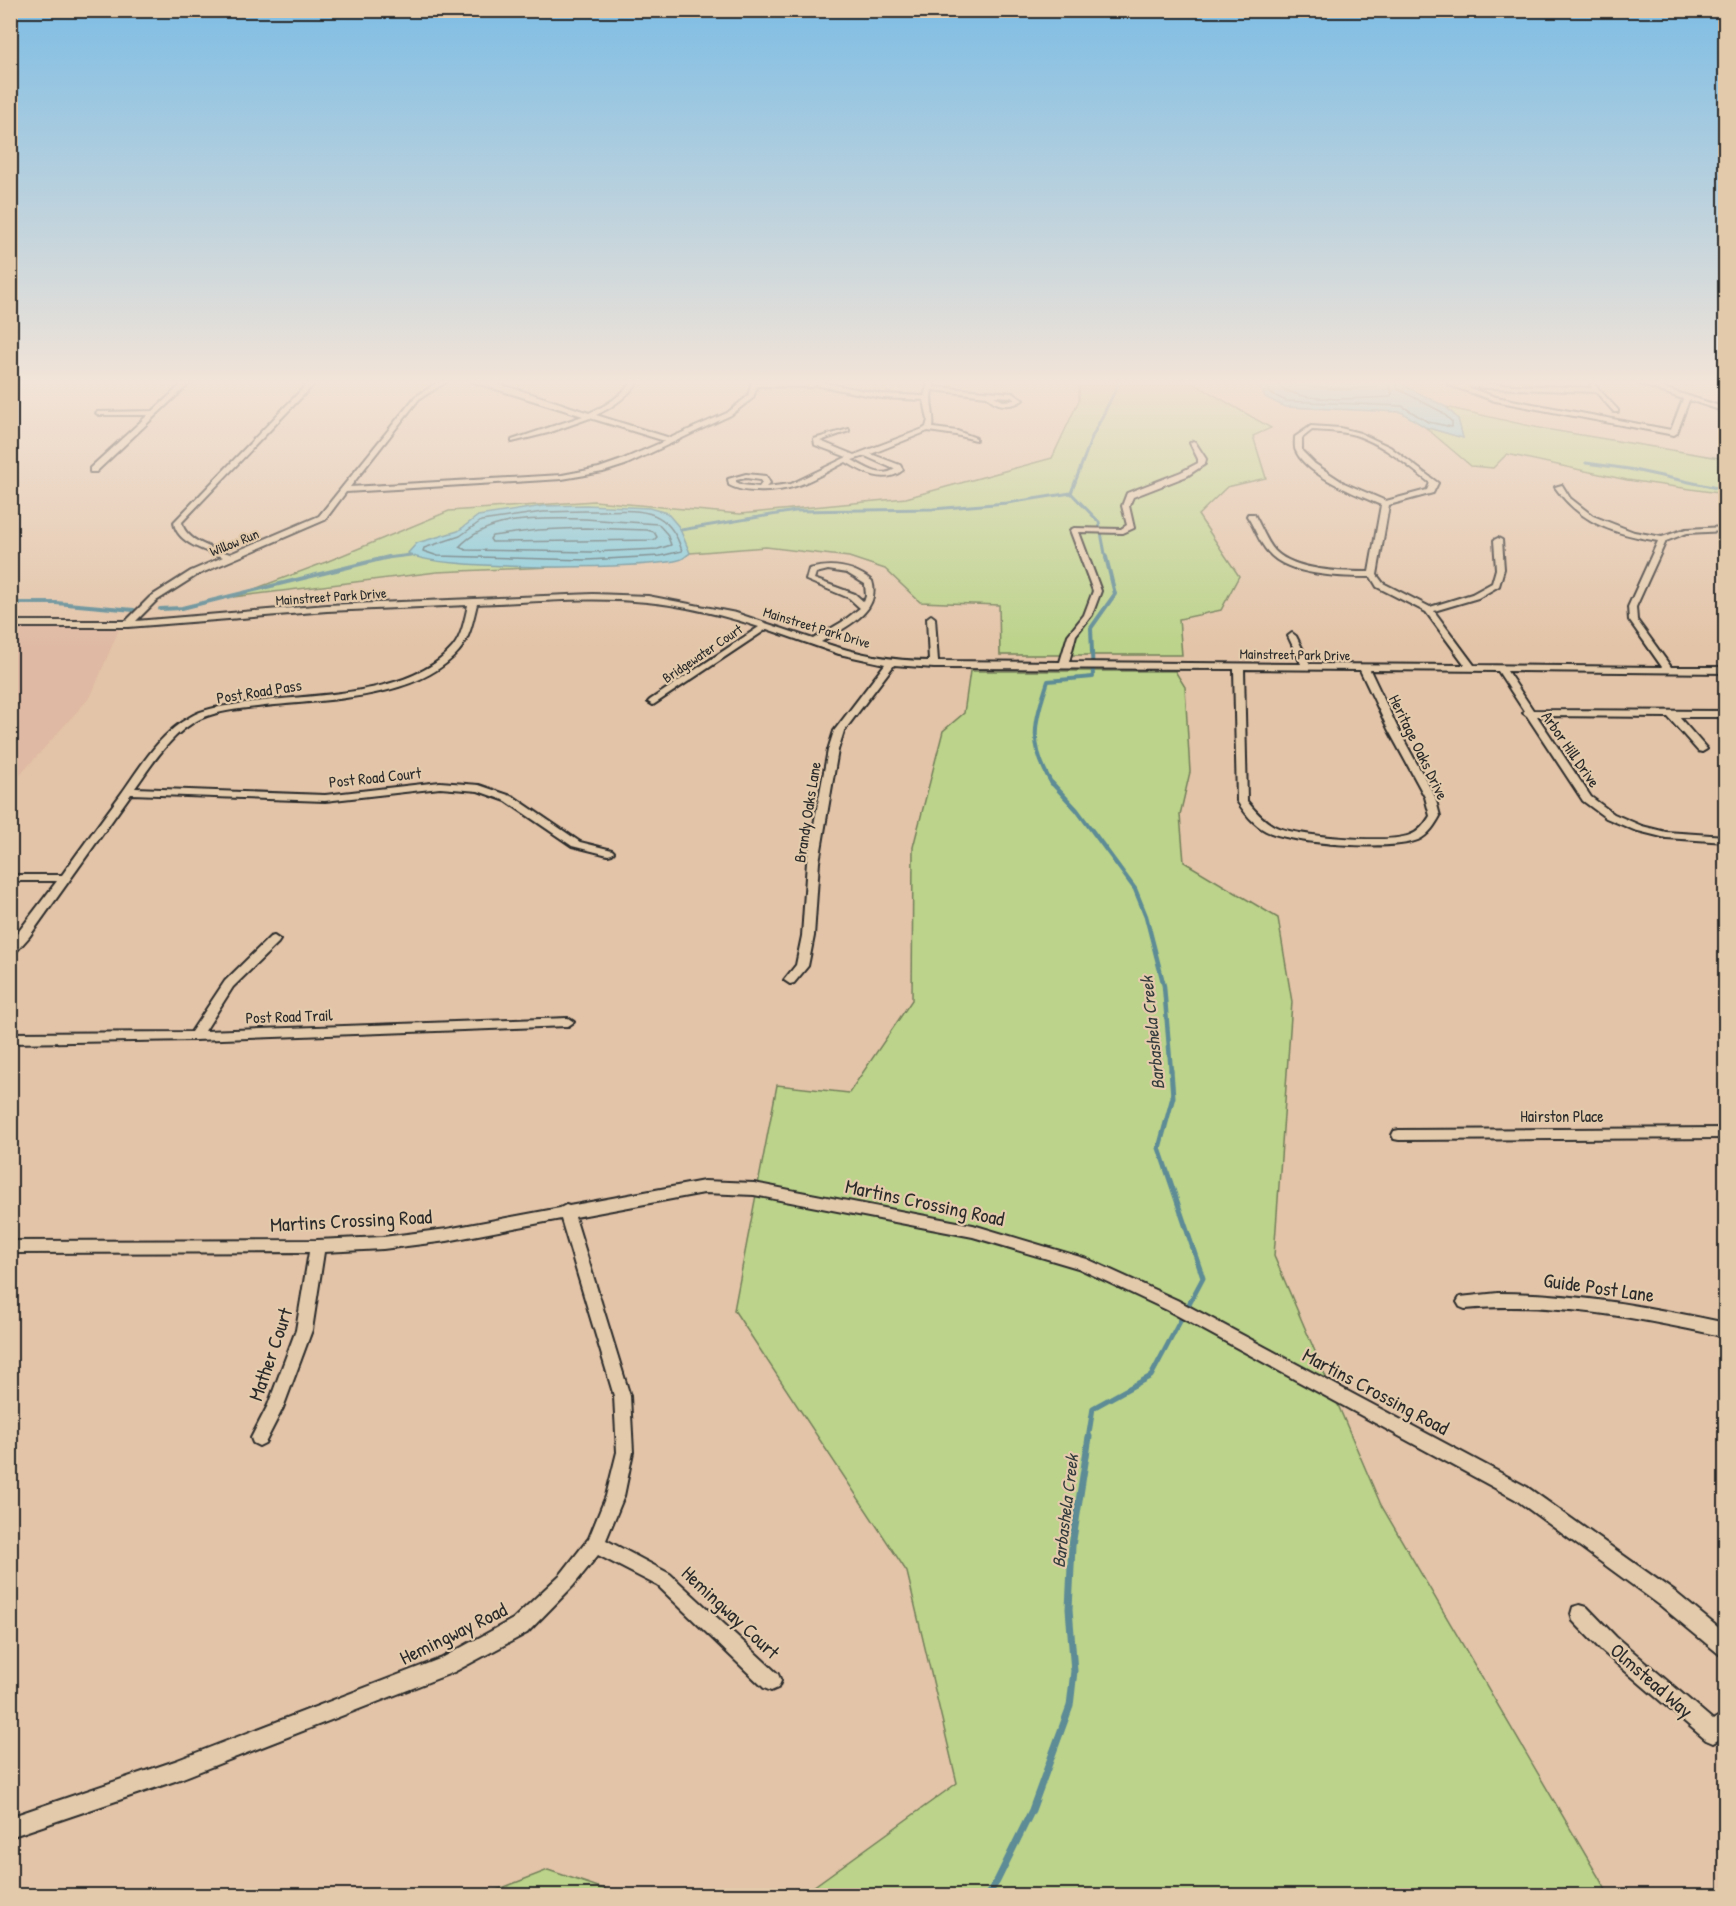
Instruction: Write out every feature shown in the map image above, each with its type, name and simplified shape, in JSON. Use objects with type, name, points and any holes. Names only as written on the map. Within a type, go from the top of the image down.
[{"type":"street","points":[[228,470],[178,522],[177,528],[179,533],[230,557]]},
{"type":"street","name":"Willow Run","points":[[128,624],[153,599],[178,581],[322,518],[360,470]]},
{"type":"street","points":[[344,490],[575,475],[598,470]]},
{"type":"street","points":[[761,489],[796,487],[826,470]]},
{"type":"street","points":[[868,470],[876,474],[891,475],[899,470]]},
{"type":"street","points":[[1063,666],[1072,635],[1088,615],[1097,591],[1074,530],[1123,531],[1131,526],[1124,505],[1130,495],[1191,470]]},
{"type":"street","points":[[1318,470],[1341,486],[1384,504],[1430,491],[1434,483],[1417,470]]},
{"type":"street","points":[[1560,487],[1568,502],[1602,524],[1641,536],[1663,540],[1686,531],[1725,529]]},
{"type":"street","points":[[1384,504],[1373,575],[1380,585],[1429,610],[1472,669]]},
{"type":"street","points":[[1251,516],[1273,554],[1318,571],[1373,575]]},
{"type":"street","points":[[1429,610],[1486,592],[1496,584],[1499,569],[1498,540]]},
{"type":"street","points":[[1663,540],[1632,607],[1633,620],[1668,669]]},
{"type":"street","points":[[813,643],[851,620],[864,607],[870,599],[869,584],[851,571],[831,567],[812,571],[810,580],[852,596],[864,607]]},
{"type":"street","name":"Mainstreet Park Drive","points":[[10,624],[128,624],[327,608],[593,597],[648,599],[736,616],[842,652],[891,662],[1063,666],[1100,664],[1725,670]]},
{"type":"street","name":"Post Road Pass","points":[[10,951],[26,934],[158,749],[177,729],[198,717],[259,703],[373,690],[427,672],[444,662],[458,647],[472,602]]},
{"type":"street","points":[[932,618],[934,664]]},
{"type":"street","name":"Bridgewater Court","points":[[653,702],[766,626]]},
{"type":"street","points":[[1292,636],[1307,667]]},
{"type":"street","name":"Brandy Oaks Lane","points":[[790,980],[802,966],[808,936],[813,862],[832,750],[838,731],[891,662]]},
{"type":"street","name":"Heritage Oaks Drive","points":[[1239,667],[1242,801],[1254,819],[1275,831],[1301,837],[1405,840],[1428,830],[1435,816],[1430,796],[1393,729],[1364,668]]},
{"type":"street","name":"Arbor Hill Drive","points":[[1501,669],[1587,799],[1610,816],[1638,828],[1666,835],[1725,839]]},
{"type":"street","name":"Arbor Hill Drive","points":[[1528,713],[1725,714]]},
{"type":"street","points":[[1672,715],[1702,749]]},
{"type":"street","name":"Post Road Court","points":[[129,791],[315,798],[440,785],[478,788],[510,799],[576,844],[608,852]]},
{"type":"street","points":[[10,878],[64,878]]},
{"type":"street","points":[[195,1036],[229,984],[274,940]]},
{"type":"street","name":"Post Road Trail","points":[[10,1038],[195,1036],[568,1022]]},
{"type":"street","name":"Hairston Place","points":[[1399,1135],[1725,1134]]},
{"type":"street","name":"Martins Crossing Road","points":[[11,1248],[318,1246],[383,1243],[447,1235],[704,1187],[754,1189],[973,1231],[1082,1263],[1172,1305],[1521,1493],[1668,1599],[1725,1647]]},
{"type":"street","name":"Hemingway Road","points":[[10,1827],[175,1771],[447,1665],[519,1626],[567,1580],[595,1544],[615,1496],[625,1452],[622,1396],[566,1211]]},
{"type":"street","name":"Mather Court","points":[[259,1438],[275,1408],[304,1330],[318,1246]]},
{"type":"street","name":"Guide Post Lane","points":[[1465,1302],[1499,1298],[1576,1301],[1725,1330]]},
{"type":"street","name":"Hemingway Court","points":[[595,1544],[664,1580],[771,1681]]},
{"type":"street","name":"Olmstead Way","points":[[1580,1614],[1609,1644],[1713,1733],[1725,1722]]},
{"type":"shaded area","points":[[11,629],[119,629],[91,696],[11,785]]},
{"type":"green space","points":[[1008,470],[1264,470],[1266,478],[1227,487],[1198,515],[1239,576],[1221,610],[1179,619],[1182,655],[1000,655],[999,605],[920,602],[885,569],[849,557],[766,547],[690,553],[682,558],[662,562],[437,572],[233,597],[326,562],[449,511],[594,501],[740,514],[906,498]]},
{"type":"green space","points":[[1581,470],[1725,470],[1725,494],[1627,480]]},
{"type":"green space","points":[[970,671],[1175,671],[1185,687],[1190,772],[1180,815],[1184,862],[1278,918],[1292,1002],[1274,1256],[1381,1505],[1609,1895],[802,1895],[957,1783],[907,1572],[734,1310],[777,1085],[849,1093],[912,1000],[913,847],[943,731],[964,713]]},
{"type":"green space","points":[[548,1870],[622,1895],[484,1895]]},
{"type":"water","points":[[586,505],[649,508],[667,513],[679,527],[690,553],[682,559],[662,563],[541,567],[455,563],[424,559],[408,553],[417,543],[458,531],[478,516],[543,506]]},
{"type":"waterway","name":"Barbashela Creek","points":[[1071,493],[1080,470]]},
{"type":"waterway","points":[[1633,470],[1726,490]]},
{"type":"waterway","points":[[681,530],[795,511],[933,509],[1007,503],[1071,493]]},
{"type":"waterway","name":"Barbashela Creek","points":[[1071,493],[1099,522],[1106,559]]},
{"type":"waterway","points":[[384,558],[411,555]]},
{"type":"waterway","points":[[384,558],[389,557]]},
{"type":"waterway","name":"Barbashela Creek","points":[[1052,784],[1044,770],[1036,745],[1039,709],[1048,681],[1093,677],[1091,628],[1115,594],[1106,557]]},
{"type":"waterway","points":[[160,609],[182,608],[384,558]]},
{"type":"waterway","points":[[378,559],[384,558]]},
{"type":"waterway","points":[[10,603],[56,603],[134,610]]},
{"type":"waterway","name":"Barbashela Creek","points":[[1052,783],[1077,810],[1135,889],[1146,916],[1164,986],[1171,1072]]},
{"type":"waterway","name":"Barbashela Creek","points":[[1088,1439],[1093,1408],[1151,1376],[1203,1278],[1159,1148],[1173,1097],[1171,1070]]},
{"type":"waterway","name":"Barbashela Creek","points":[[987,1896],[997,1881],[1032,1810],[1070,1706],[1074,1671],[1069,1609],[1072,1546],[1089,1437]]}]
